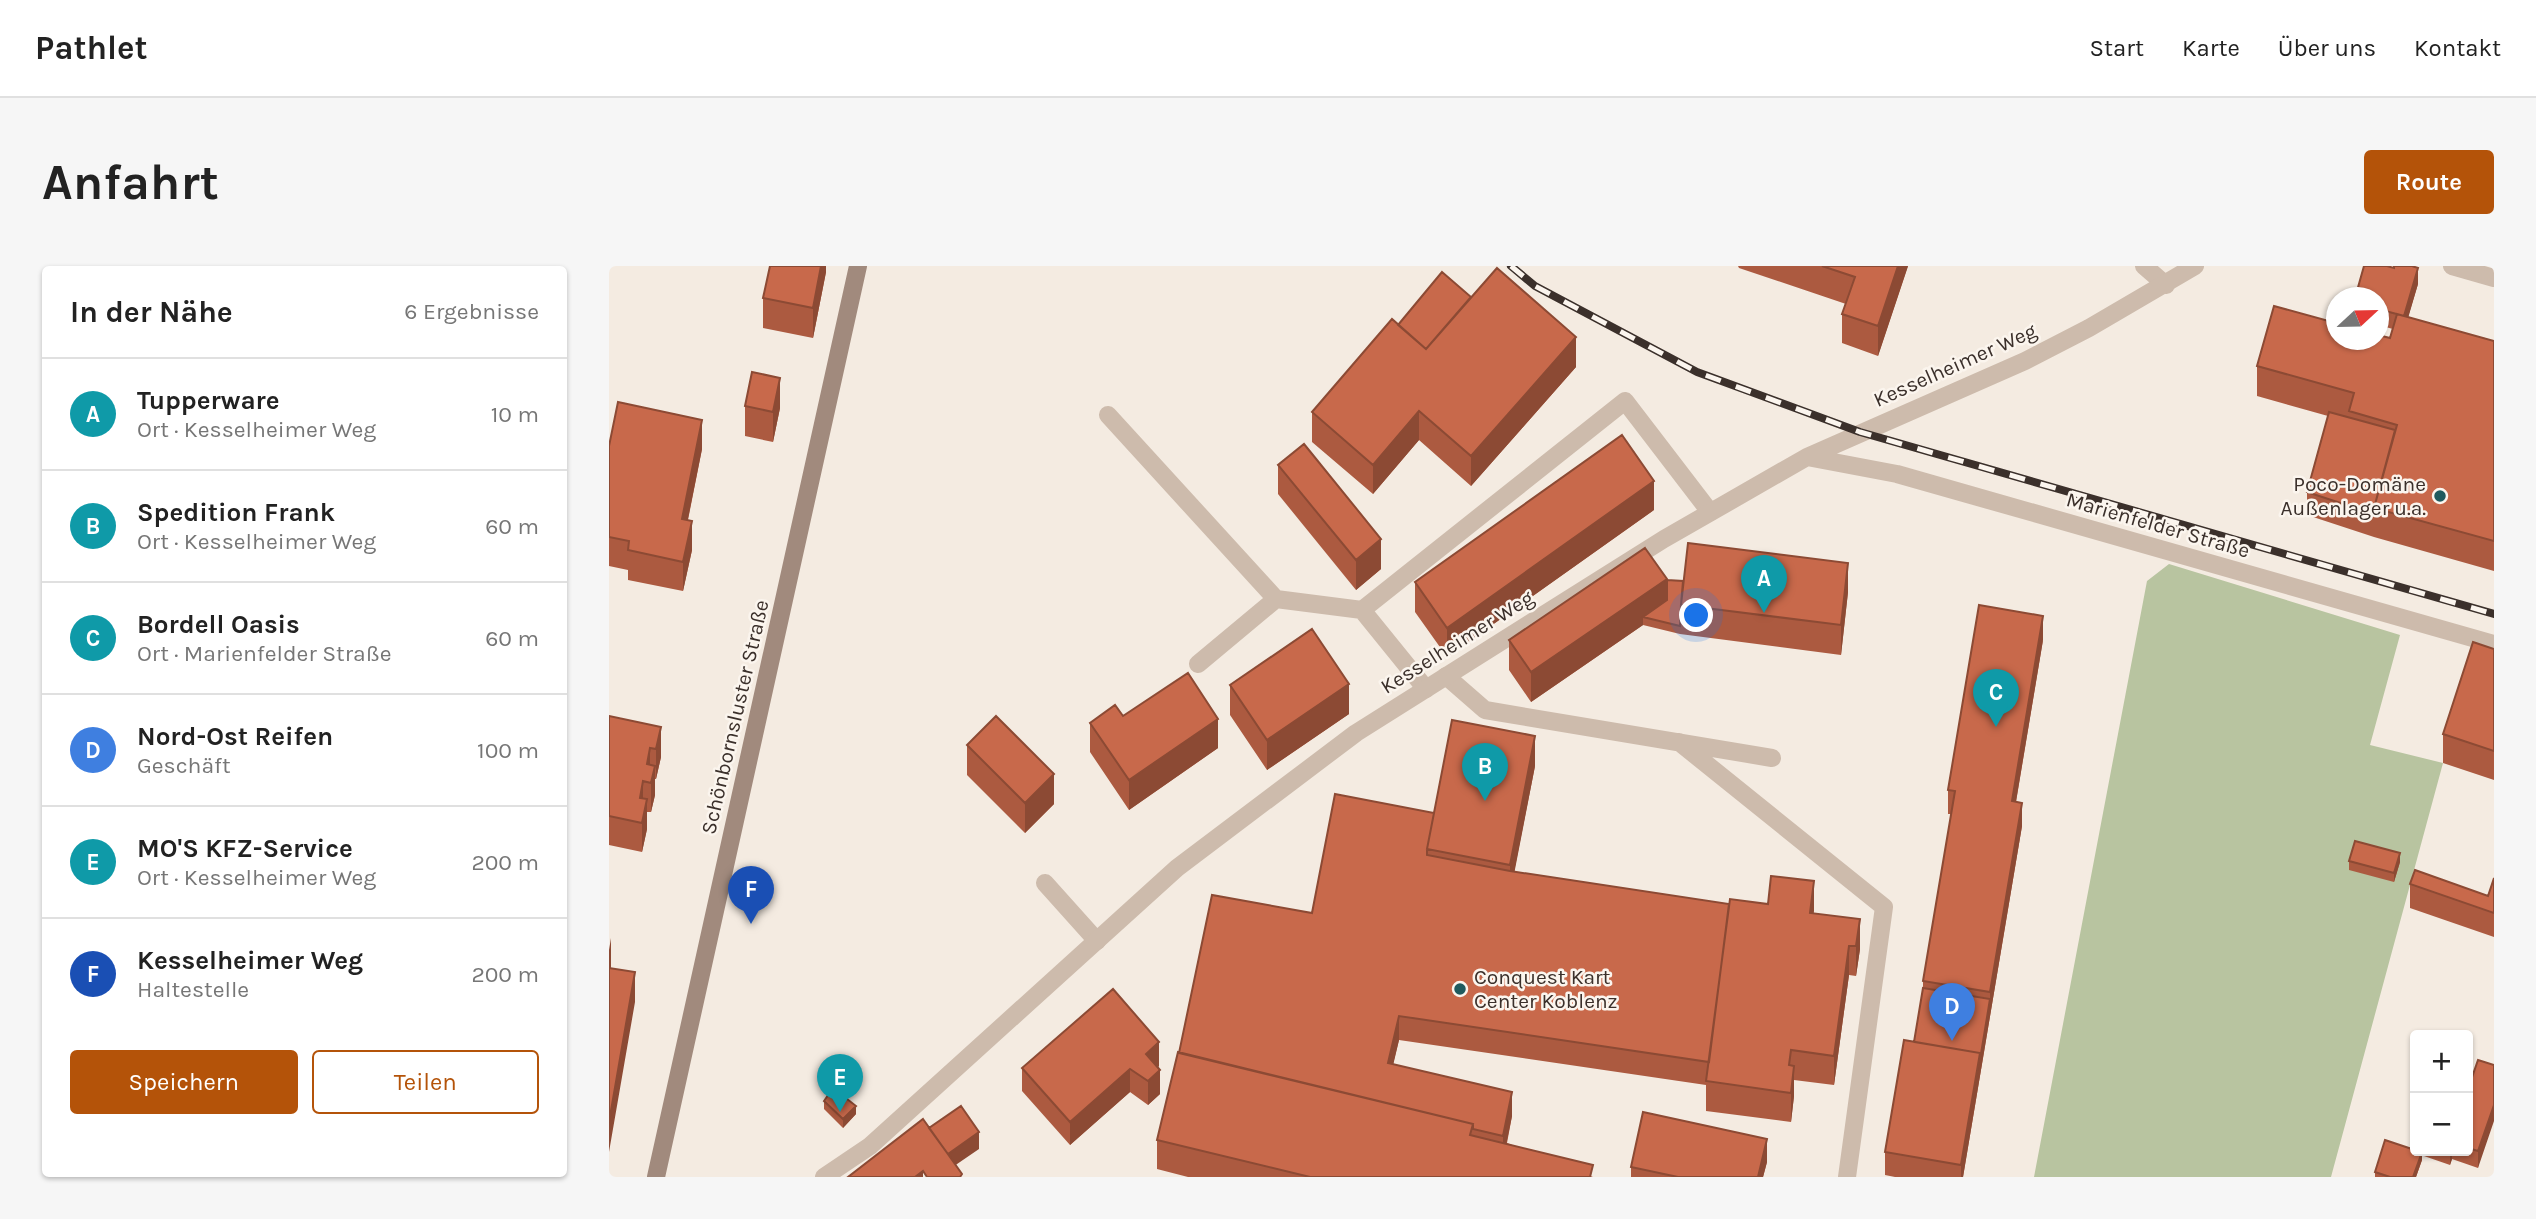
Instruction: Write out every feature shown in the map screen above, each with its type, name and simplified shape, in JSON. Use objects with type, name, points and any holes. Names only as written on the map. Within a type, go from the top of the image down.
[{"type":"street","name":"Schönbornsluster Straße","points":[[656,1177],[858,266]]},
{"type":"street","points":[[2144,266],[2166,285]]},
{"type":"street","name":"Kesselheimer Weg","points":[[824,1177],[870,1146],[1177,869],[1356,733],[1664,538],[1807,457],[2025,361],[2166,285],[2195,266]]},
{"type":"street","points":[[2452,266],[2494,278]]},
{"type":"street","points":[[1362,611],[1625,401],[1710,512]]},
{"type":"street","points":[[1108,415],[1276,599],[1362,611],[1426,689]]},
{"type":"street","name":"Marienfelder Straße","points":[[1807,457],[1898,474],[2494,644]]},
{"type":"street","points":[[1198,664],[1276,599]]},
{"type":"street","points":[[1446,676],[1485,710],[1772,758]]},
{"type":"street","points":[[1679,742],[1884,906],[1847,1177]]},
{"type":"street","points":[[1045,883],[1097,941]]},
{"type":"green space","points":[[2169,564],[2400,635],[2370,745],[2443,763],[2331,1177],[2034,1177],[2147,581]]},
{"type":"building","points":[[770,266],[821,266],[813,308],[763,298]]},
{"type":"building","points":[[1822,266],[1898,266],[1878,326],[1842,314],[1855,277]]},
{"type":"building","points":[[2364,266],[2418,268],[2404,316],[2389,312],[2389,287],[2358,287]]},
{"type":"building","points":[[1497,268],[1576,337],[1471,456],[1419,411],[1373,465],[1312,412],[1392,319],[1426,349]]},
{"type":"building","points":[[1442,272],[1471,297],[1426,349],[1398,325]]},
{"type":"building","points":[[2274,306],[2326,320],[2326,350],[2389,350],[2389,338],[2397,314],[2494,341],[2494,541],[2374,508],[2397,425],[2349,411],[2354,393],[2257,366]]},
{"type":"building","points":[[752,372],[780,378],[773,412],[745,406]]},
{"type":"building","points":[[618,402],[702,420],[682,519],[692,521],[683,562],[628,550],[629,541],[609,537],[609,446]]},
{"type":"building","points":[[2329,412],[2395,430],[2374,514],[2307,492]]},
{"type":"building","points":[[1622,435],[1654,481],[1447,628],[1415,582]]},
{"type":"building","points":[[1304,444],[1381,539],[1356,560],[1278,465]]},
{"type":"building","points":[[1688,543],[1848,563],[1841,625],[1681,605]]},
{"type":"building","points":[[1645,548],[1667,579],[1531,672],[1509,640]]},
{"type":"building","points":[[1667,580],[1683,581],[1680,626],[1643,617],[1667,600]]},
{"type":"building","points":[[1979,605],[2043,616],[2012,801],[2022,803],[1990,992],[1923,981],[1955,791],[1948,790]]},
{"type":"building","points":[[1312,629],[1349,684],[1267,740],[1230,685]]},
{"type":"building","points":[[2473,642],[2494,649],[2494,751],[2443,734]]},
{"type":"building","points":[[1188,673],[1218,719],[1129,780],[1090,723],[1115,705],[1123,716]]},
{"type":"building","points":[[609,716],[661,727],[656,749],[650,748],[647,764],[655,766],[651,783],[643,781],[640,798],[647,799],[642,823],[609,816]]},
{"type":"building","points":[[996,716],[1054,774],[1025,803],[967,745]]},
{"type":"building","points":[[1452,720],[1535,736],[1510,865],[1427,849]]},
{"type":"building","name":"Conquest Kart Center Koblenz","points":[[1335,794],[1434,813],[1427,855],[1510,871],[1729,904],[1709,1062],[1399,1016],[1388,1063],[1512,1092],[1503,1136],[1473,1129],[1473,1124],[1179,1053],[1212,895],[1312,913]]},
{"type":"building","points":[[2355,841],[2400,853],[2394,873],[2349,861]]},
{"type":"building","points":[[2415,870],[2488,896],[2494,878],[2494,913],[2410,884]]},
{"type":"building","points":[[1771,876],[1814,881],[1810,913],[1860,919],[1856,946],[1849,946],[1834,1056],[1791,1050],[1789,1065],[1794,1066],[1791,1093],[1706,1081],[1730,899],[1768,904]]},
{"type":"building","points":[[609,968],[635,972],[609,1122]]},
{"type":"building","points":[[1923,988],[1990,999],[1980,1060],[1980,1053],[1914,1042]]},
{"type":"building","points":[[1113,989],[1159,1042],[1146,1054],[1160,1070],[1148,1081],[1130,1069],[1070,1122],[1022,1068]]},
{"type":"building","points":[[1904,1040],[1980,1053],[1961,1165],[1885,1152]]},
{"type":"building","points":[[1178,1052],[1473,1124],[1470,1135],[1593,1165],[1590,1177],[1310,1177],[1157,1140]]},
{"type":"building","points":[[2478,1060],[2494,1065],[2494,1105],[2478,1151],[2473,1150],[2473,1074]]},
{"type":"building","points":[[833,1088],[856,1106],[843,1119],[824,1101]]},
{"type":"building","points":[[961,1106],[979,1132],[948,1154],[929,1128]]},
{"type":"building","points":[[1643,1112],[1767,1139],[1758,1177],[1678,1177],[1631,1167]]},
{"type":"building","points":[[923,1119],[962,1174],[960,1177],[927,1177],[923,1171],[915,1177],[848,1177]]},
{"type":"building","points":[[2385,1140],[2410,1148],[2410,1156],[2421,1156],[2413,1177],[2390,1177],[2375,1172]]},
{"type":"railway","points":[[1511,266],[1535,286],[1697,372],[1860,432],[2494,614]]},
{"type":"place","name":"Poco-Domäne Außenlager u.a.","points":[[2440,496]]},
{"type":"place","name":"Tupperware","points":[[1764,613]]},
{"type":"place","name":"Bordell Oasis","points":[[1996,727]]},
{"type":"place","name":"Spedition Frank","points":[[1485,801]]},
{"type":"place","name":"Kesselheimer Weg","points":[[751,924]]},
{"type":"place","name":"Conquest Kart Center Koblenz","points":[[1460,989]]},
{"type":"place","name":"Nord-Ost Reifen","points":[[1952,1041]]},
{"type":"place","name":"MO'S KFZ-Service","points":[[840,1112]]}]
